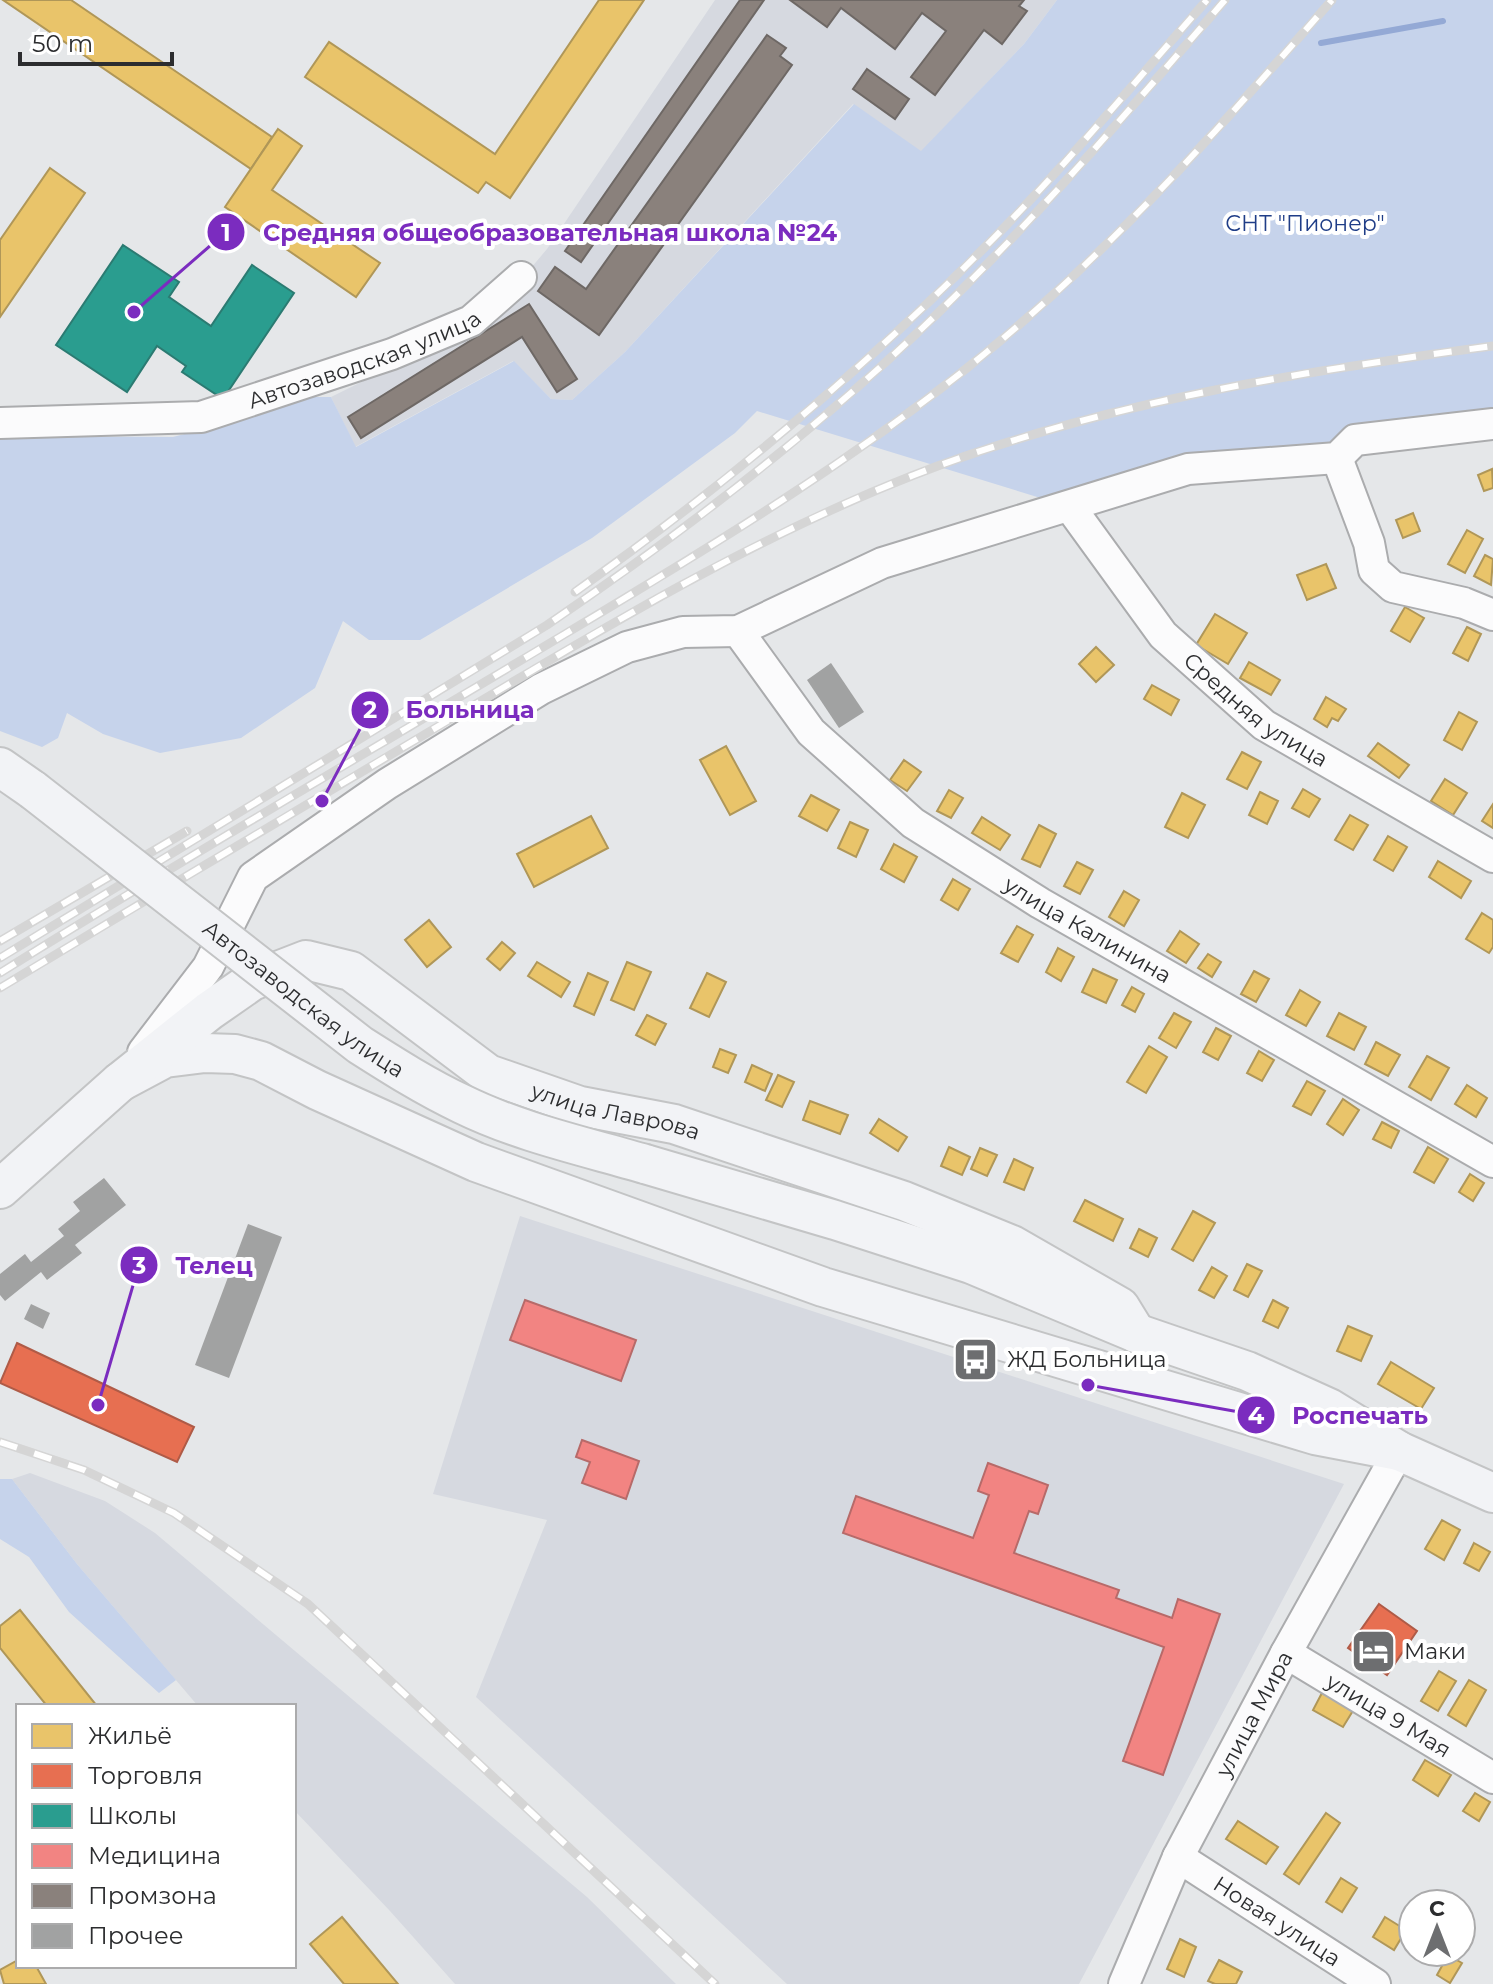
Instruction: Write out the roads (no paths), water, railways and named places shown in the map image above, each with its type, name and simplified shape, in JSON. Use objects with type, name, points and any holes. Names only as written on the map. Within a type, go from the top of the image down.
[{"type":"main road","name":"Автозаводская улица","points":[[0,767],[360,1045],[407,1075],[463,1105],[526,1129],[645,1164]]},
{"type":"main road","name":"улица Лаврова","points":[[120,1082],[252,981],[306,960],[351,971],[488,1074],[580,1106],[674,1124],[918,1207],[1012,1245],[1089,1288],[1120,1307],[1136,1333]]},
{"type":"main road","points":[[0,1189],[120,1082],[165,1058],[205,1053],[235,1054],[261,1061],[317,1090],[476,1162],[823,1287],[1315,1435],[1399,1451]]},
{"type":"main road","name":"улица Лаврова","points":[[645,1164],[971,1264],[1136,1333],[1247,1371],[1329,1408],[1399,1451],[1493,1493]]},
{"type":"main road","points":[[1027,1346],[1037,1290]]},
{"type":"street","name":"Автозаводская улица","points":[[0,423],[201,417],[392,354],[471,321],[521,277]]},
{"type":"street","points":[[120,1082],[208,967],[253,877],[387,784],[541,689],[627,647],[683,632],[738,631],[882,563],[1188,469],[1337,458],[1355,440],[1493,424]]},
{"type":"street","points":[[1337,458],[1369,543],[1374,570],[1393,587],[1464,603],[1493,615]]},
{"type":"street","name":"Средняя улица","points":[[1070,507],[1163,635],[1264,725],[1493,857]]},
{"type":"street","name":"улица Калинина","points":[[738,631],[811,732],[913,823],[1040,903],[1493,1162]]},
{"type":"street","name":"улица Мира","points":[[1124,1984],[1178,1857],[1286,1653],[1399,1451]]},
{"type":"street","name":"улица 9 Мая","points":[[1286,1653],[1493,1778]]},
{"type":"street","name":"Новая улица","points":[[1178,1857],[1375,1984]]},
{"type":"waterway","points":[[1321,43],[1443,21]]},
{"type":"railway","points":[[575,592],[737,470],[891,337],[1017,214],[1207,0]]},
{"type":"railway","points":[[0,958],[547,625],[716,503],[838,404],[969,283],[1099,144],[1225,0]]},
{"type":"railway","points":[[0,973],[674,569],[887,428],[988,351],[1080,270],[1167,183],[1332,0]]},
{"type":"railway","points":[[0,988],[622,618],[736,556],[854,500],[984,450],[1127,409],[1272,379],[1493,346]]},
{"type":"railway","points":[[0,941],[187,831]]},
{"type":"railway","points":[[0,1442],[84,1470],[174,1513],[308,1604],[715,1984]]},
{"type":"place","name":"Средняя общеобразовательная школа №24","points":[[134,312]]},
{"type":"place","name":"Больница","points":[[322,801]]},
{"type":"place","name":"ЖД Больница","points":[[976,1359]]},
{"type":"place","name":"Роспечать","points":[[1088,1385]]},
{"type":"place","name":"Телец","points":[[98,1405]]},
{"type":"place","name":"Маки","points":[[1373,1651]]},
{"type":"park label","name":"СНТ \"Пионер\"","points":[[1305,223]]}]
